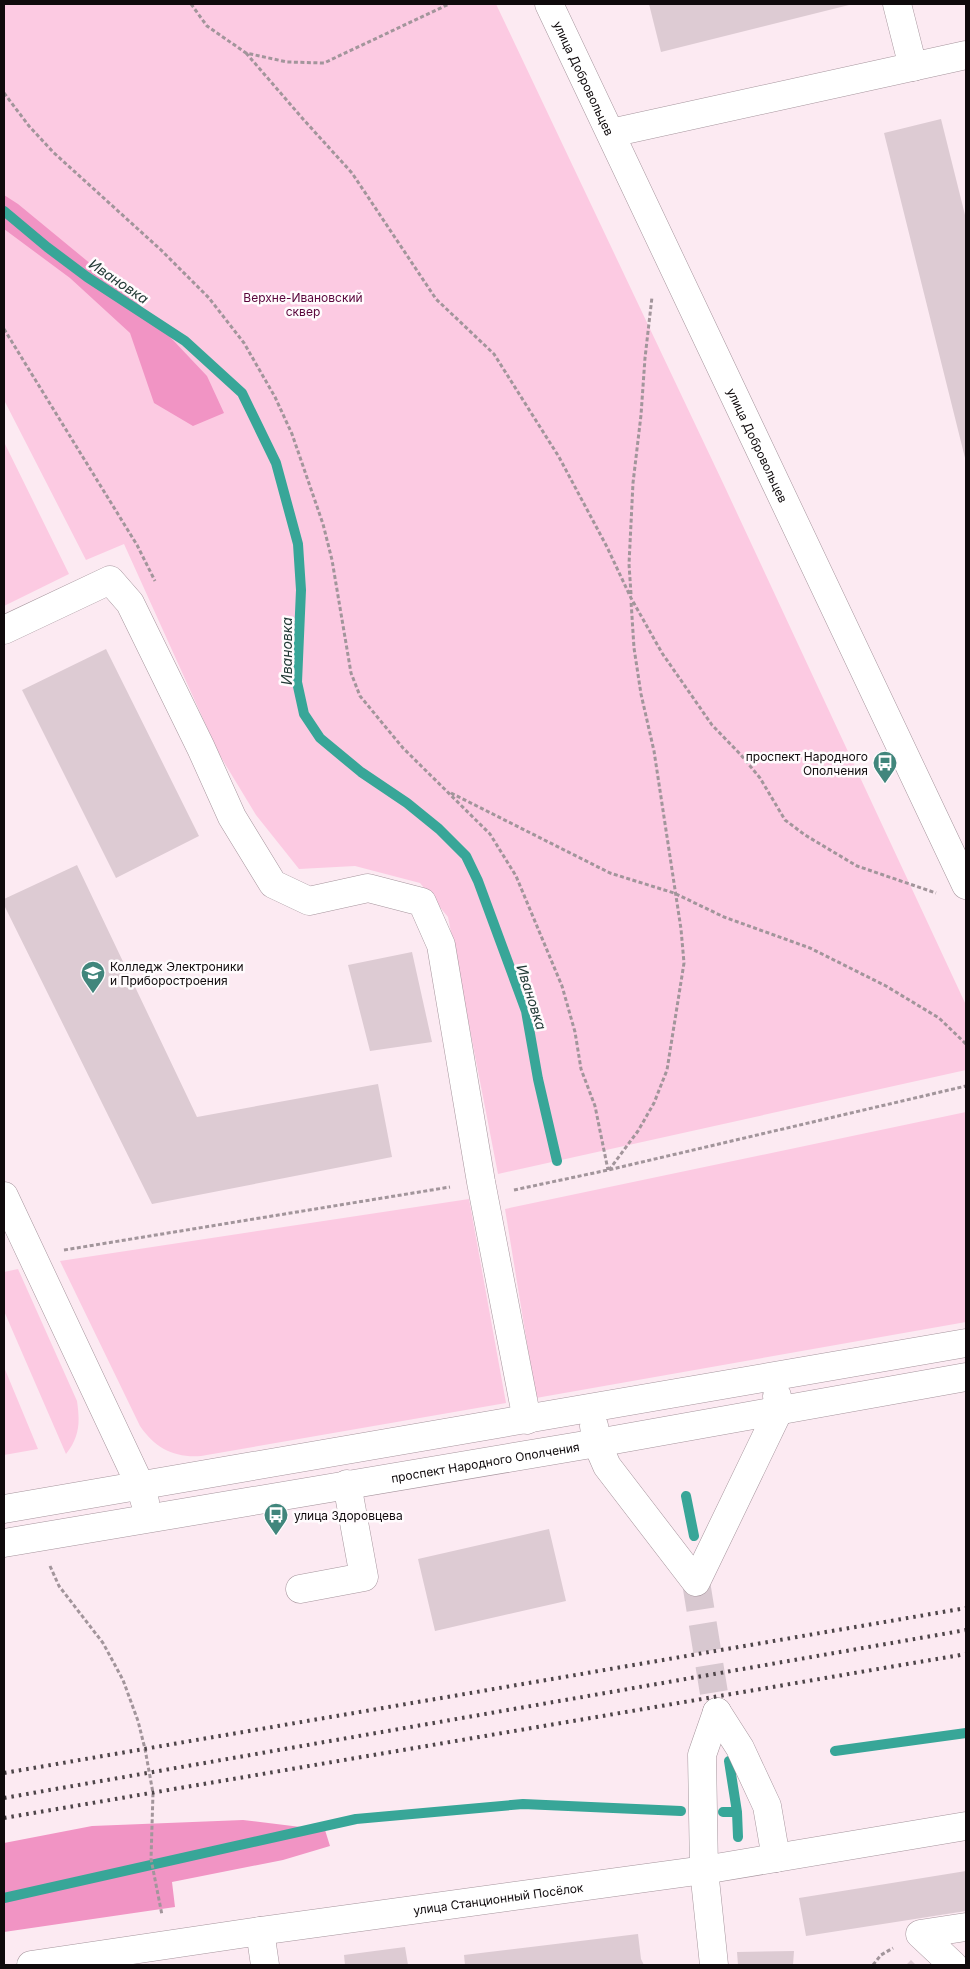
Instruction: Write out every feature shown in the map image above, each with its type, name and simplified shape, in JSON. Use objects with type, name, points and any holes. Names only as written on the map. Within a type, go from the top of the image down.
[{"type":"street","name":"улица Добровольцев","points":[[549,4],[966,886]]},
{"type":"street","points":[[897,4],[913,67]]},
{"type":"street","points":[[611,133],[966,55]]},
{"type":"street","points":[[4,630],[110,580],[130,603],[201,748],[232,817],[273,884],[309,901],[368,888],[422,902],[441,945],[481,1182],[527,1420]]},
{"type":"street","points":[[4,1196],[140,1485],[149,1518]]},
{"type":"street","points":[[4,1509],[966,1343]]},
{"type":"street","points":[[591,1409],[597,1443],[607,1466],[696,1582],[779,1410],[774,1377]]},
{"type":"street","name":"проспект Народного Ополчения","points":[[4,1543],[597,1443],[966,1377]]},
{"type":"street","points":[[300,1589],[364,1577],[347,1484]]},
{"type":"street","points":[[714,1965],[704,1870],[702,1755],[717,1712],[740,1748],[767,1806],[776,1858]]},
{"type":"street","name":"улица Станционный Посёлок","points":[[31,1965],[260,1931],[704,1870],[966,1826]]},
{"type":"street","points":[[952,1965],[920,1934],[966,1927]]},
{"type":"street","points":[[260,1931],[265,1965]]},
{"type":"path","points":[[191,4],[206,26],[246,53],[352,173],[436,299],[494,354],[559,457],[607,547],[631,598],[662,653],[712,726],[741,755],[760,778],[785,820],[805,835],[857,866],[936,894]]},
{"type":"path","points":[[246,53],[287,62],[324,63],[449,4]]},
{"type":"path","points":[[4,93],[28,126],[53,152],[161,250],[209,298],[244,343],[275,397],[292,434],[323,524],[332,560],[351,673],[360,696],[403,748],[490,834],[516,876],[562,986],[575,1032],[581,1069],[595,1106],[608,1170],[638,1131],[654,1103],[667,1070],[684,964],[681,928],[674,893],[654,751],[641,694],[634,648],[629,564],[633,483],[652,296]]},
{"type":"path","points":[[447,791],[610,873],[674,893],[724,917],[810,948],[886,986],[939,1018],[966,1044]]},
{"type":"path","points":[[50,1565],[59,1586],[103,1644],[111,1658],[123,1680],[138,1721],[153,1793],[151,1859],[156,1885]]},
{"type":"green space","name":"Верхне-Ивановский сквер","points":[[4,4],[496,4],[723,483],[966,1005],[966,1070],[498,1174],[448,917],[420,883],[355,866],[299,869],[256,815],[219,754],[124,544],[86,560],[4,400]]},
{"type":"green space","points":[[4,442],[69,574],[4,606]]},
{"type":"green space","points":[[966,1112],[966,1322],[536,1398],[505,1209]]},
{"type":"green space","points":[[469,1199],[506,1403],[201,1456],[182,1455],[166,1450],[152,1440],[140,1426],[60,1261]]},
{"type":"green space","points":[[18,1269],[77,1401],[78,1429],[74,1441],[66,1454],[4,1311],[4,1272]]},
{"type":"green space","points":[[4,1367],[38,1449],[4,1455]]},
{"type":"shaded area","points":[[4,195],[18,204],[137,302],[207,376],[224,413],[193,426],[154,403],[130,333],[70,278],[4,229]]},
{"type":"shaded area","points":[[243,1820],[325,1830],[330,1846],[283,1860],[172,1882],[175,1907],[4,1932],[4,1843],[92,1826]]},
{"type":"building","points":[[649,4],[853,4],[661,52]]},
{"type":"building","points":[[941,119],[966,219],[966,462],[884,133]]},
{"type":"building","points":[[106,649],[199,836],[116,878],[22,690]]},
{"type":"building","name":"Колледж Электроники и Приборостроения","points":[[77,865],[197,1117],[378,1084],[392,1157],[152,1204],[4,905],[4,899]]},
{"type":"building","points":[[412,952],[432,1042],[370,1051],[348,965]]},
{"type":"building","points":[[549,1529],[566,1601],[435,1631],[418,1559]]},
{"type":"building","points":[[966,1871],[966,1911],[806,1936],[799,1898]]},
{"type":"building","points":[[638,1934],[641,1959],[644,1965],[465,1965],[464,1955]]},
{"type":"building","points":[[405,1947],[408,1965],[345,1965],[344,1955]]},
{"type":"building","points":[[794,1951],[793,1965],[738,1965],[737,1952]]},
{"type":"building","points":[[911,1960],[916,1965],[906,1965]]},
{"type":"waterway","name":"Ивановка","points":[[4,211],[87,277],[185,341],[242,393],[276,463],[298,544],[301,590],[297,682],[304,714],[320,738],[361,772],[407,803],[439,829],[466,856],[478,881],[526,1011],[538,1079],[557,1161]]},
{"type":"waterway","name":"Ивановка","points":[[686,1496],[694,1536]]},
{"type":"waterway","points":[[835,1751],[966,1733]]},
{"type":"waterway","name":"Ивановка","points":[[729,1761],[737,1812],[738,1837]]},
{"type":"waterway","points":[[4,1898],[356,1819],[523,1804],[681,1811]]},
{"type":"waterway","points":[[723,1812],[737,1812]]},
{"type":"tunnel","points":[[696,1582],[717,1712]]},
{"type":"railway","points":[[4,1773],[966,1608]]},
{"type":"railway","points":[[4,1798],[966,1630]]},
{"type":"railway","points":[[4,1818],[966,1654]]},
{"type":"place","name":"проспект Народного Ополчения","points":[[885,784]]},
{"type":"place","name":"Колледж Электроники и Приборостроения","points":[[93,994]]},
{"type":"place","name":"улица Здоровцева","points":[[276,1536]]}]
